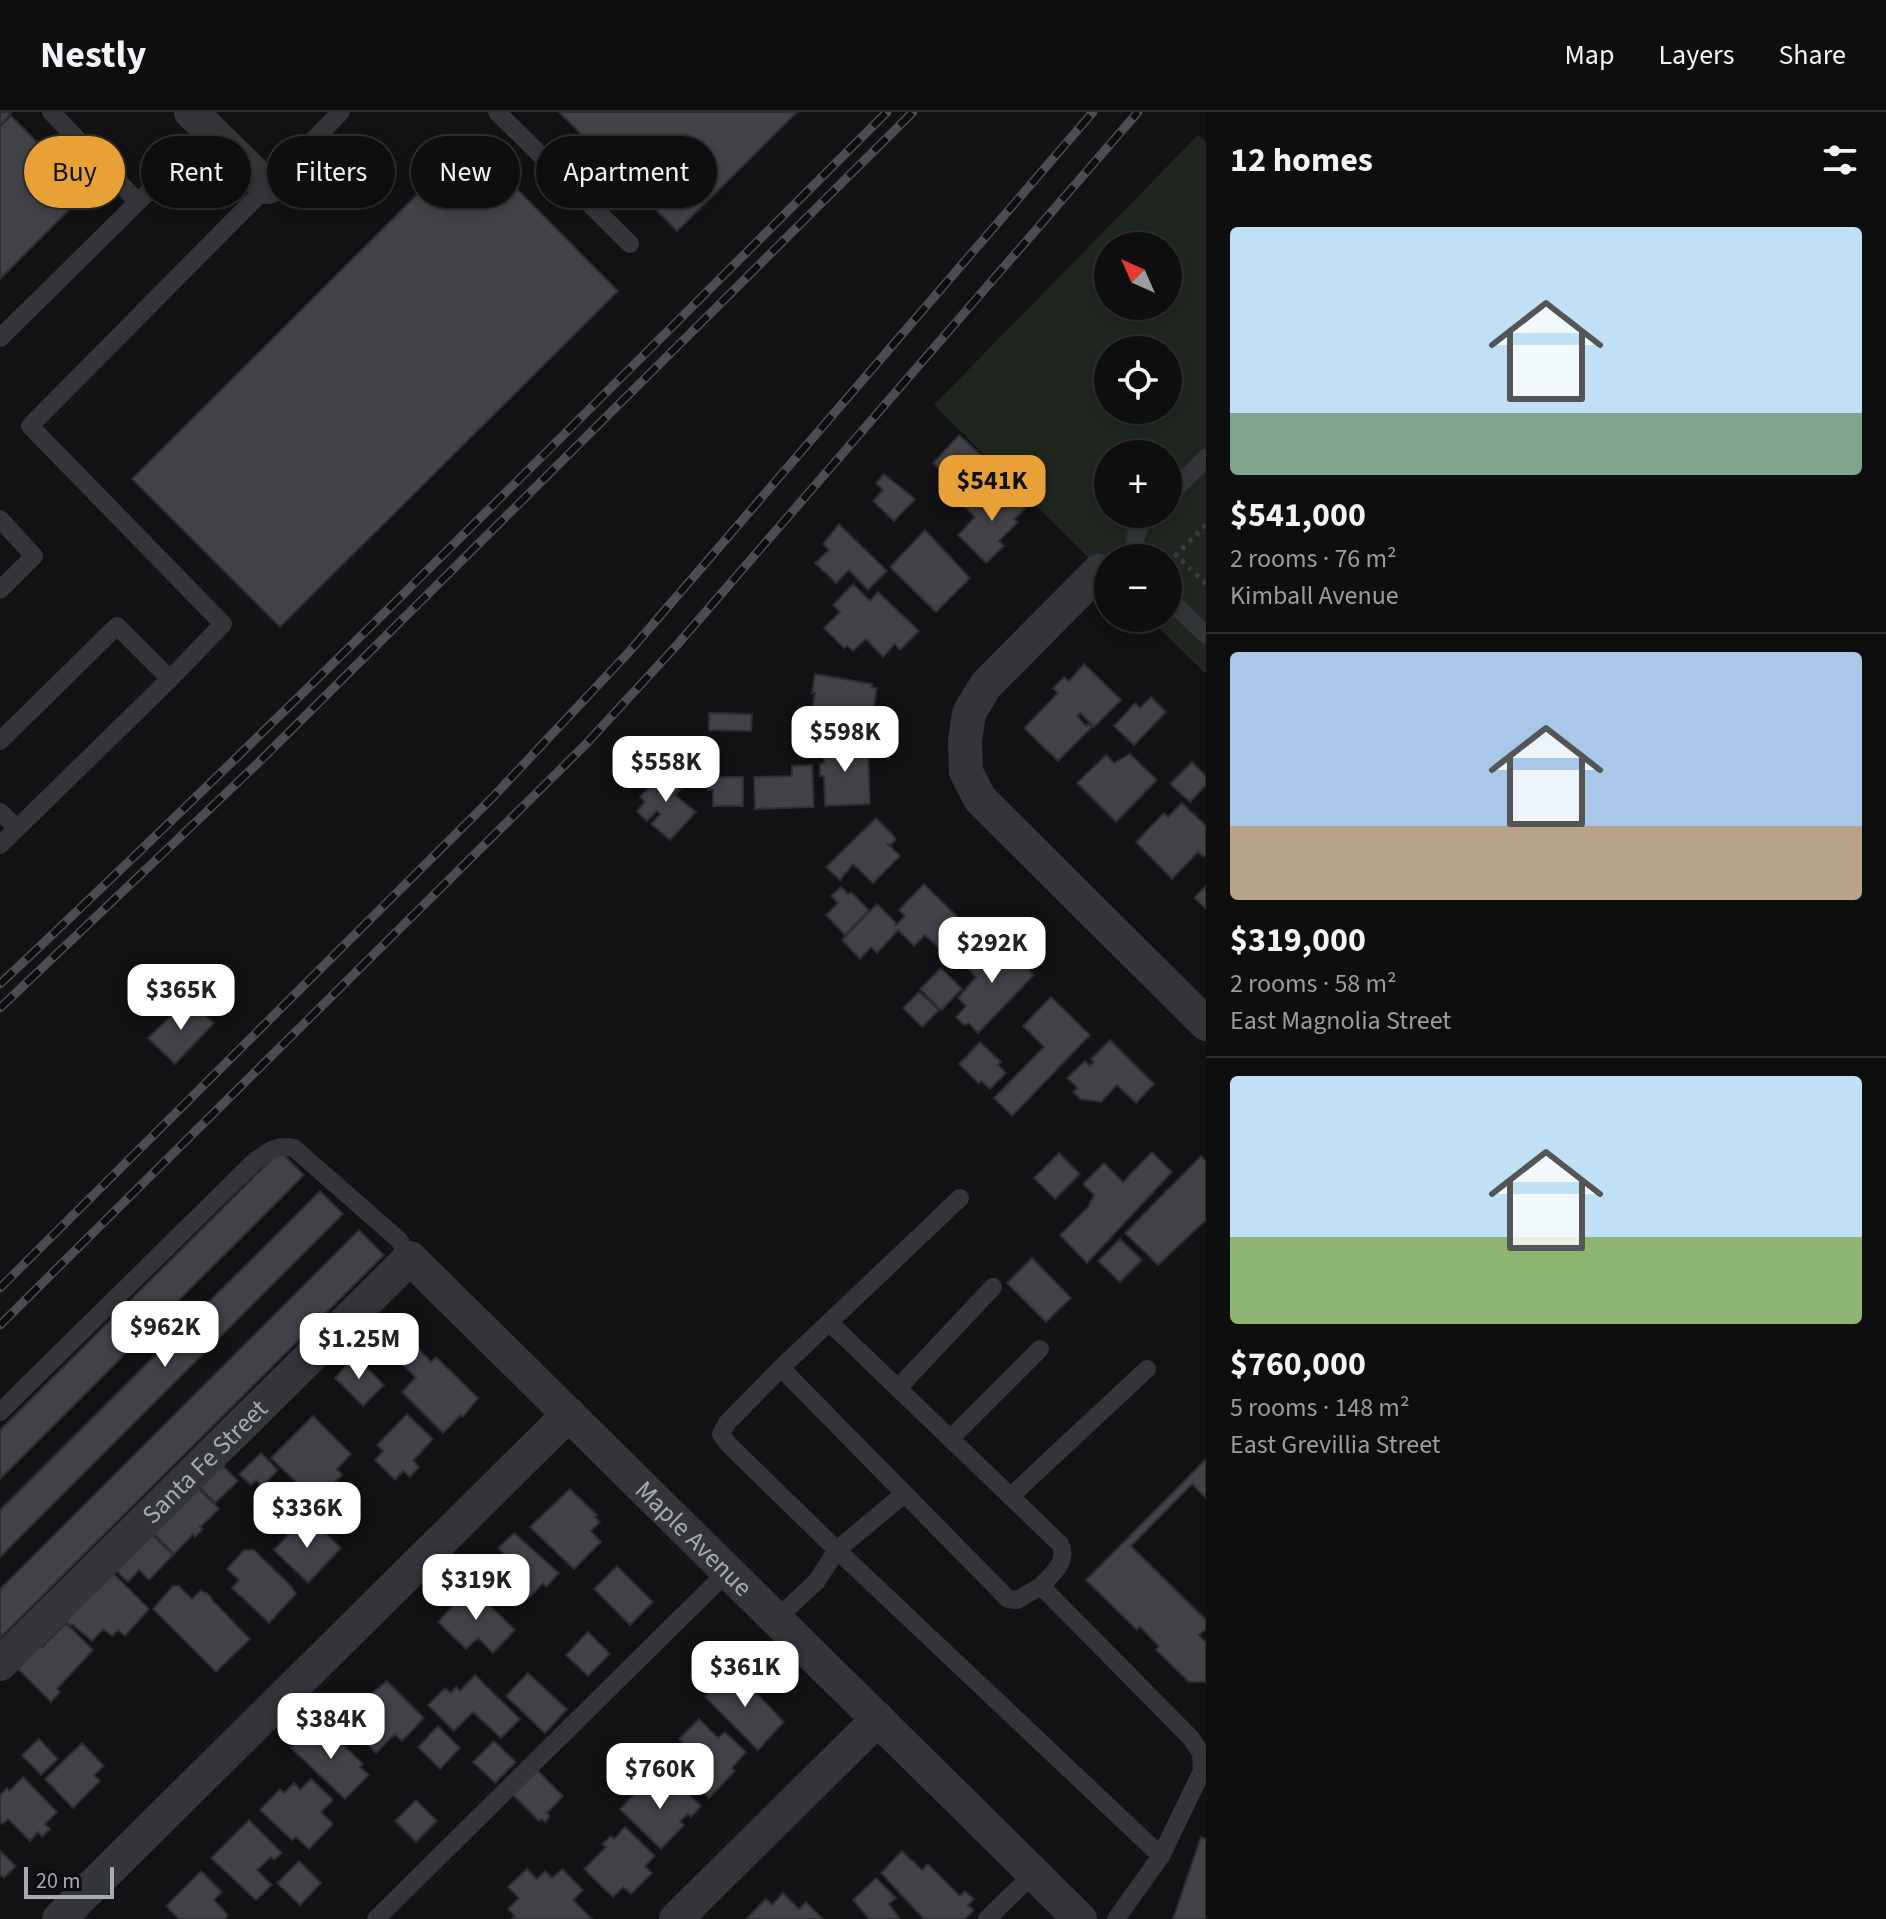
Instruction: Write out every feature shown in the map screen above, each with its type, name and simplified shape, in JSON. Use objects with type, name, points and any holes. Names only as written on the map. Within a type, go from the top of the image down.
[{"type":"street","points":[[208,121],[267,186]]},
{"type":"street","points":[[1094,576],[986,685],[969,713],[965,741],[966,772],[980,799],[1206,1024]]},
{"type":"street","name":"Maple Avenue","points":[[410,1258],[1080,1919]]},
{"type":"street","name":"Santa Fe Street","points":[[0,1664],[410,1258]]},
{"type":"street","points":[[59,1919],[569,1414]]},
{"type":"street","points":[[676,1919],[878,1719]]},
{"type":"lane","points":[[51,112],[138,202]]},
{"type":"lane","points":[[318,136],[341,112]]},
{"type":"lane","points":[[497,112],[630,244]]},
{"type":"lane","points":[[0,338],[138,202],[208,121]]},
{"type":"lane","points":[[0,845],[223,624],[30,426],[267,188]]},
{"type":"lane","points":[[1182,482],[1206,458]]},
{"type":"lane","points":[[0,519],[34,556],[0,590]]},
{"type":"lane","points":[[1182,612],[1206,635]]},
{"type":"lane","points":[[0,741],[117,626],[170,679]]},
{"type":"lane","points":[[0,812],[17,828]]},
{"type":"lane","points":[[0,1412],[253,1163],[272,1148],[294,1148],[399,1240],[410,1258]]},
{"type":"lane","points":[[960,1198],[781,1368],[727,1423],[721,1434],[837,1550],[1161,1856]]},
{"type":"lane","points":[[898,1388],[993,1287]]},
{"type":"lane","points":[[781,1368],[1008,1599],[1017,1600],[1041,1586],[1061,1563],[1063,1551],[1060,1544],[829,1322]]},
{"type":"lane","points":[[951,1438],[1040,1349]]},
{"type":"lane","points":[[1011,1496],[1147,1369]]},
{"type":"lane","points":[[776,1619],[816,1582],[837,1550],[904,1494]]},
{"type":"lane","points":[[376,1919],[728,1571]]},
{"type":"lane","points":[[1041,1586],[1190,1737],[1201,1753],[1202,1771],[1161,1856],[1116,1919]]},
{"type":"lane","points":[[987,1919],[1034,1873]]},
{"type":"path","points":[[1206,525],[1176,555],[1206,584]]},
{"type":"shaded area","points":[[1198,135],[1206,142],[1206,674],[1163,632],[1182,632],[1182,544],[1094,544],[1094,563],[934,405],[1094,241],[1094,320],[1182,320],[1182,232],[1103,232]]},
{"type":"building","points":[[0,112],[12,112],[0,126]]},
{"type":"building","points":[[559,112],[797,112],[717,191],[717,136],[583,136]]},
{"type":"building","points":[[11,116],[31,136],[24,136],[24,208],[71,208],[0,279],[0,126]]},
{"type":"building","points":[[520,192],[618,291],[280,627],[132,479],[411,201],[411,208],[520,208]]},
{"type":"building","points":[[654,208],[700,208],[677,231]]},
{"type":"building","points":[[959,435],[998,471],[975,492],[952,466],[944,474],[933,463]]},
{"type":"building","points":[[884,474],[915,499],[894,521],[873,501],[883,490],[876,483]]},
{"type":"building","points":[[1012,487],[1030,504],[1014,519],[1018,522],[999,541],[1004,546],[986,563],[958,535],[975,517],[965,507],[976,495],[987,506],[993,499],[997,502]]},
{"type":"building","points":[[839,524],[887,571],[868,590],[849,570],[836,583],[815,563],[829,550],[823,544]]},
{"type":"building","points":[[925,530],[970,578],[936,612],[890,567]]},
{"type":"building","points":[[853,584],[870,601],[878,592],[919,631],[900,650],[895,644],[883,657],[866,639],[853,651],[847,646],[844,648],[824,628],[840,612],[833,605]]},
{"type":"building","points":[[1084,664],[1121,700],[1094,727],[1080,713],[1077,716],[1086,726],[1092,727],[1058,761],[1024,728],[1058,693],[1053,688],[1064,677],[1069,681]]},
{"type":"building","points":[[815,674],[872,684],[871,687],[877,688],[868,736],[809,726]]},
{"type":"building","points":[[1151,697],[1166,712],[1134,745],[1114,726],[1135,703],[1140,708]]},
{"type":"building","points":[[709,713],[752,714],[751,731],[709,730]]},
{"type":"building","points":[[859,740],[860,755],[868,754],[870,804],[825,806],[824,776],[820,776],[820,764],[824,763],[823,742]]},
{"type":"building","points":[[1130,754],[1157,780],[1116,822],[1077,783],[1106,755],[1114,763]]},
{"type":"building","points":[[1192,762],[1206,776],[1206,785],[1190,802],[1170,784]]},
{"type":"building","points":[[812,765],[814,807],[755,809],[754,777],[792,776],[792,766]]},
{"type":"building","points":[[667,766],[686,783],[675,795],[696,812],[670,840],[651,824],[660,814],[657,811],[647,821],[637,811],[645,802],[640,797]]},
{"type":"building","points":[[713,777],[743,777],[743,806],[713,806],[713,790],[708,790],[708,784],[713,783]]},
{"type":"building","points":[[1182,803],[1206,826],[1206,855],[1203,857],[1198,852],[1172,879],[1136,842],[1164,813],[1168,817]]},
{"type":"building","points":[[876,818],[894,836],[896,840],[890,845],[887,843],[900,856],[873,883],[853,864],[840,880],[826,867]]},
{"type":"building","points":[[924,884],[968,927],[943,952],[925,935],[914,946],[898,930],[877,953],[871,947],[860,959],[842,940],[877,904],[896,923],[895,926],[905,916],[899,910]]},
{"type":"building","points":[[1206,886],[1206,909],[1194,898]]},
{"type":"building","points":[[841,887],[848,894],[851,892],[869,910],[845,935],[826,915],[838,903],[831,896]]},
{"type":"building","points":[[996,938],[1034,975],[978,1033],[969,1023],[964,1025],[956,1017],[966,1006],[958,998],[976,977],[967,968]]},
{"type":"building","points":[[941,968],[962,989],[941,1010],[920,989]]},
{"type":"building","points":[[919,992],[939,1010],[922,1027],[903,1008]]},
{"type":"building","points":[[1051,997],[1090,1035],[1012,1116],[994,1098],[1044,1047],[1023,1026]]},
{"type":"building","points":[[187,1001],[214,1023],[175,1064],[148,1038]]},
{"type":"building","points":[[1110,1040],[1154,1084],[1136,1103],[1117,1085],[1101,1102],[1080,1099],[1073,1092],[1078,1088],[1067,1078],[1085,1061],[1090,1066],[1094,1062],[1091,1059]]},
{"type":"building","points":[[980,1042],[1001,1062],[998,1065],[1006,1073],[990,1089],[981,1081],[979,1084],[959,1064]]},
{"type":"building","points":[[280,1151],[304,1175],[0,1479],[0,1430]]},
{"type":"building","points":[[1152,1152],[1172,1172],[1087,1263],[1060,1235],[1088,1207],[1094,1195],[1083,1184],[1104,1163],[1123,1182]]},
{"type":"building","points":[[1059,1153],[1080,1174],[1055,1199],[1034,1178]]},
{"type":"building","points":[[1201,1156],[1206,1161],[1206,1220],[1158,1265],[1125,1233]]},
{"type":"building","points":[[320,1191],[343,1214],[0,1557],[0,1510]]},
{"type":"building","points":[[359,1230],[384,1255],[0,1638],[0,1589]]},
{"type":"building","points":[[1120,1239],[1142,1260],[1120,1282],[1098,1261]]},
{"type":"building","points":[[1032,1258],[1071,1298],[1046,1322],[1007,1283]]},
{"type":"building","points":[[367,1323],[385,1340],[366,1359],[348,1342]]},
{"type":"building","points":[[416,1346],[431,1362],[436,1357],[478,1398],[463,1417],[461,1415],[443,1433],[402,1392],[416,1377],[400,1363]]},
{"type":"building","points":[[355,1356],[384,1385],[363,1406],[335,1378]]},
{"type":"building","points":[[407,1414],[433,1439],[413,1461],[419,1467],[410,1477],[403,1471],[395,1480],[375,1460],[383,1451],[377,1445]]},
{"type":"building","points":[[313,1416],[351,1454],[337,1469],[342,1475],[316,1501],[271,1458]]},
{"type":"building","points":[[261,1453],[278,1470],[262,1486],[256,1480],[251,1485],[239,1474]]},
{"type":"building","points":[[1206,1459],[1206,1498],[1192,1484],[1131,1546],[1206,1620],[1206,1629],[1199,1635],[1206,1642],[1206,1682],[1189,1682],[1156,1650],[1159,1646],[1140,1627],[1137,1630],[1086,1580]]},
{"type":"building","points":[[217,1460],[238,1481],[215,1503],[195,1483]]},
{"type":"building","points":[[194,1484],[219,1509],[200,1527],[203,1529],[195,1537],[193,1534],[174,1554],[149,1529]]},
{"type":"building","points":[[570,1489],[597,1515],[595,1517],[600,1522],[591,1531],[601,1542],[574,1569],[530,1527]]},
{"type":"building","points":[[317,1520],[323,1531],[341,1548],[308,1583],[274,1550],[290,1533],[286,1531],[294,1523],[302,1531]]},
{"type":"building","points":[[148,1530],[173,1555],[149,1580],[139,1570],[128,1582],[112,1567]]},
{"type":"building","points":[[514,1533],[559,1573],[546,1587],[543,1583],[529,1598],[496,1565],[505,1555],[498,1548]]},
{"type":"building","points":[[244,1550],[254,1550],[296,1594],[269,1623],[232,1588],[239,1580],[227,1569]]},
{"type":"building","points":[[617,1566],[653,1602],[630,1625],[594,1589]]},
{"type":"building","points":[[111,1571],[149,1609],[125,1636],[118,1630],[112,1636],[103,1629],[92,1641],[63,1619]]},
{"type":"building","points":[[173,1586],[179,1586],[192,1599],[201,1590],[207,1593],[250,1639],[216,1672],[153,1609]]},
{"type":"building","points":[[471,1588],[515,1630],[493,1653],[478,1638],[466,1649],[438,1622],[457,1597],[460,1600]]},
{"type":"building","points":[[66,1623],[93,1650],[57,1689],[60,1692],[51,1702],[15,1666],[38,1643],[42,1647]]},
{"type":"building","points":[[588,1632],[610,1654],[588,1676],[566,1655]]},
{"type":"building","points":[[733,1669],[784,1722],[758,1750],[705,1697]]},
{"type":"building","points":[[528,1673],[567,1709],[545,1733],[506,1696]]},
{"type":"building","points":[[475,1675],[520,1719],[501,1738],[473,1712],[454,1731],[428,1705],[445,1688],[451,1693],[456,1687],[460,1691]]},
{"type":"building","points":[[387,1681],[424,1718],[402,1741],[395,1734],[376,1753],[342,1720],[358,1704],[361,1707]]},
{"type":"building","points":[[699,1719],[718,1738],[725,1732],[746,1752],[732,1768],[735,1771],[709,1798],[683,1773],[705,1751],[701,1747],[695,1755],[679,1739]]},
{"type":"building","points":[[314,1726],[320,1732],[325,1727],[363,1764],[360,1767],[369,1775],[345,1799],[291,1748]]},
{"type":"building","points":[[438,1726],[460,1748],[440,1769],[418,1747]]},
{"type":"building","points":[[39,1739],[58,1759],[41,1775],[22,1755]]},
{"type":"building","points":[[494,1741],[516,1762],[495,1783],[473,1762]]},
{"type":"building","points":[[82,1743],[104,1766],[94,1775],[100,1781],[73,1808],[45,1779]]},
{"type":"building","points":[[535,1768],[563,1796],[547,1813],[550,1816],[545,1822],[542,1819],[539,1821],[511,1793]]},
{"type":"building","points":[[651,1776],[672,1795],[681,1786],[701,1806],[691,1817],[688,1814],[680,1821],[684,1825],[661,1849],[620,1809]]},
{"type":"building","points":[[23,1777],[57,1812],[45,1824],[50,1829],[42,1837],[38,1832],[30,1841],[8,1819],[3,1824],[0,1822],[0,1795]]},
{"type":"building","points":[[311,1779],[333,1800],[321,1812],[333,1824],[309,1849],[296,1837],[292,1840],[260,1810],[280,1789],[284,1793],[294,1783],[300,1790]]},
{"type":"building","points":[[416,1800],[437,1821],[416,1842],[395,1821]]},
{"type":"building","points":[[249,1820],[282,1853],[274,1860],[271,1857],[257,1870],[272,1885],[256,1900],[211,1858]]},
{"type":"building","points":[[625,1827],[655,1856],[645,1866],[652,1873],[631,1894],[623,1887],[613,1897],[584,1869],[606,1847],[602,1844],[611,1836],[614,1839]]},
{"type":"building","points":[[1201,1837],[1206,1839],[1206,1919],[1173,1919]]},
{"type":"building","points":[[0,1851],[16,1866],[4,1878],[0,1875]]},
{"type":"building","points":[[902,1851],[922,1870],[928,1864],[960,1896],[965,1891],[974,1899],[968,1905],[974,1910],[965,1919],[924,1919],[881,1873]]},
{"type":"building","points":[[299,1861],[321,1883],[300,1905],[277,1883]]},
{"type":"building","points":[[527,1869],[537,1879],[545,1871],[552,1878],[562,1869],[583,1890],[573,1900],[592,1919],[512,1919],[515,1916],[508,1909],[519,1898],[508,1887]]},
{"type":"building","points":[[201,1871],[222,1892],[214,1900],[228,1915],[225,1919],[179,1919],[166,1906]]},
{"type":"building","points":[[876,1878],[896,1898],[889,1904],[900,1919],[869,1919],[853,1900]]},
{"type":"building","points":[[783,1893],[799,1909],[806,1902],[823,1919],[746,1919],[766,1899],[772,1905]]},
{"type":"railway","points":[[0,984],[336,661],[887,112]]},
{"type":"railway","points":[[0,1008],[258,763],[913,112]]},
{"type":"railway","points":[[0,1288],[493,797],[629,652],[1093,112]]},
{"type":"railway","points":[[0,1325],[587,743],[677,645],[1138,112]]}]
